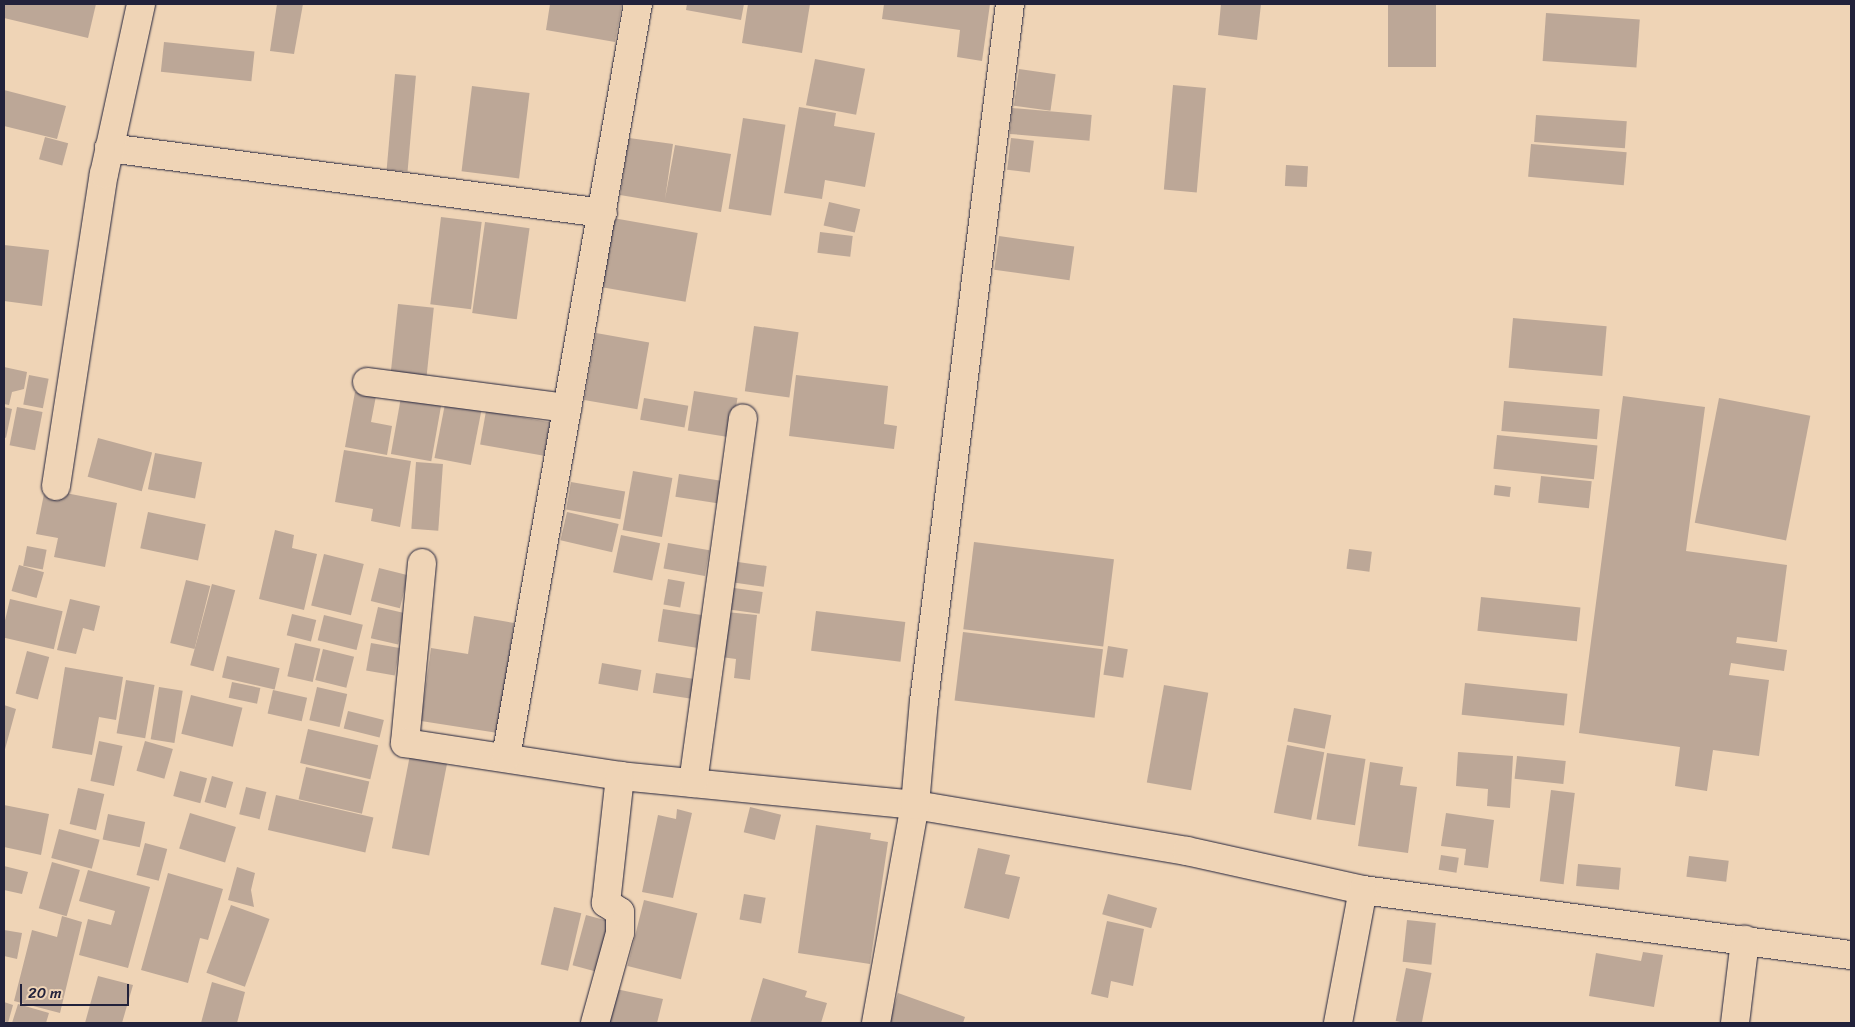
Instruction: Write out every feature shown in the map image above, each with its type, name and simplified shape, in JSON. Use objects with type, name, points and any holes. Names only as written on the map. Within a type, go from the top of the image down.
[{"type":"street","points":[[56,486],[109,148],[141,4]]},
{"type":"street","points":[[506,757],[603,213],[638,4]]},
{"type":"street","points":[[876,1023],[915,806],[925,691],[1010,4]]},
{"type":"street","points":[[109,148],[603,213]]},
{"type":"street","points":[[367,382],[567,408]]},
{"type":"street","points":[[694,783],[742,418]]},
{"type":"street","points":[[422,563],[405,743],[620,776],[915,806],[1187,851],[1363,890],[1851,955]]},
{"type":"street","points":[[595,1023],[620,933],[620,912],[606,903],[620,776]]},
{"type":"street","points":[[1338,1023],[1363,890]]},
{"type":"street","points":[[1735,1023],[1745,940]]},
{"type":"building","points":[[4,4],[96,4],[88,38],[4,18]]},
{"type":"building","points":[[277,4],[303,4],[294,54],[270,51]]},
{"type":"building","points":[[550,4],[622,4],[615,42],[546,30]]},
{"type":"building","points":[[687,4],[744,4],[741,20],[686,10]]},
{"type":"building","points":[[748,4],[810,4],[802,53],[742,43]]},
{"type":"building","points":[[884,4],[990,4],[982,61],[957,57],[960,30],[882,19]]},
{"type":"building","points":[[1221,4],[1261,4],[1257,40],[1218,35]]},
{"type":"building","points":[[1388,4],[1436,4],[1436,67],[1388,67]]},
{"type":"building","points":[[1546,13],[1640,20],[1636,67],[1543,61]]},
{"type":"building","points":[[164,42],[255,52],[251,81],[161,72]]},
{"type":"building","points":[[815,59],[865,69],[856,115],[806,105]]},
{"type":"building","points":[[1019,69],[1056,74],[1050,111],[1014,106]]},
{"type":"building","points":[[395,74],[416,76],[408,171],[387,170]]},
{"type":"building","points":[[1173,85],[1206,88],[1197,192],[1164,190]]},
{"type":"building","points":[[472,86],[530,93],[519,178],[462,171]]},
{"type":"building","points":[[4,90],[66,106],[57,139],[4,126]]},
{"type":"building","points":[[799,107],[836,113],[834,126],[875,133],[865,187],[825,180],[822,199],[784,193]]},
{"type":"building","points":[[1012,108],[1092,115],[1089,141],[1010,134]]},
{"type":"building","points":[[1536,115],[1627,121],[1625,148],[1534,142]]},
{"type":"building","points":[[743,118],[785,125],[771,216],[729,209]]},
{"type":"building","points":[[45,137],[68,143],[62,165],[39,159]]},
{"type":"building","points":[[629,138],[673,144],[665,199],[675,145],[731,154],[721,212],[620,195]]},
{"type":"building","points":[[1011,138],[1034,141],[1030,173],[1007,170]]},
{"type":"building","points":[[1531,144],[1627,152],[1624,185],[1528,177]]},
{"type":"building","points":[[1286,165],[1308,166],[1307,187],[1285,186]]},
{"type":"building","points":[[829,202],[860,209],[855,233],[824,225]]},
{"type":"building","points":[[441,217],[482,222],[471,309],[430,304]]},
{"type":"building","points":[[613,218],[698,233],[686,302],[601,287]]},
{"type":"building","points":[[485,222],[530,228],[517,319],[472,313]]},
{"type":"building","points":[[820,232],[853,236],[850,257],[817,253]]},
{"type":"building","points":[[999,236],[1074,247],[1070,280],[994,270]]},
{"type":"building","points":[[4,245],[49,250],[42,306],[4,301]]},
{"type":"building","points":[[398,304],[434,308],[426,379],[390,376]]},
{"type":"building","points":[[1513,318],[1607,326],[1602,376],[1509,368]]},
{"type":"building","points":[[754,326],[799,332],[789,398],[745,391]]},
{"type":"building","points":[[596,333],[649,342],[637,409],[584,400]]},
{"type":"building","points":[[4,367],[27,372],[24,389],[12,392],[9,405],[4,404]]},
{"type":"building","points":[[29,375],[49,379],[43,408],[23,404]]},
{"type":"building","points":[[796,375],[888,386],[884,424],[897,426],[894,449],[789,436]]},
{"type":"building","points":[[694,391],[737,398],[731,437],[688,431]]},
{"type":"building","points":[[355,392],[376,396],[371,422],[392,426],[387,455],[345,447]]},
{"type":"building","points":[[1623,396],[1705,407],[1686,551],[1787,565],[1777,642],[1737,637],[1736,643],[1787,650],[1784,671],[1731,663],[1729,675],[1769,680],[1759,756],[1713,750],[1707,791],[1675,786],[1680,747],[1579,733]]},
{"type":"building","points":[[401,397],[441,404],[431,461],[391,454]]},
{"type":"building","points":[[644,398],[688,406],[684,427],[640,420]]},
{"type":"building","points":[[1719,398],[1810,416],[1786,540],[1695,523]]},
{"type":"building","points":[[1504,401],[1600,409],[1597,439],[1501,431]]},
{"type":"building","points":[[445,404],[481,411],[471,465],[435,458]]},
{"type":"building","points":[[4,407],[12,409],[6,438],[4,437]]},
{"type":"building","points":[[17,407],[43,412],[35,450],[10,445]]},
{"type":"building","points":[[486,411],[550,422],[544,456],[480,444]]},
{"type":"building","points":[[1497,435],[1597,446],[1594,479],[1493,469]]},
{"type":"building","points":[[98,438],[152,452],[142,491],[88,477]]},
{"type":"building","points":[[344,450],[411,461],[400,527],[371,521],[373,509],[335,502]]},
{"type":"building","points":[[155,453],[202,462],[195,498],[148,489]]},
{"type":"building","points":[[416,462],[443,464],[438,531],[411,529]]},
{"type":"building","points":[[633,471],[672,478],[662,537],[623,530]]},
{"type":"building","points":[[679,474],[722,481],[719,504],[675,497]]},
{"type":"building","points":[[1541,476],[1592,481],[1589,508],[1538,503]]},
{"type":"building","points":[[571,482],[625,492],[620,519],[566,510]]},
{"type":"building","points":[[1495,485],[1511,487],[1510,497],[1494,495]]},
{"type":"building","points":[[45,489],[117,503],[105,567],[54,557],[58,538],[36,534]]},
{"type":"building","points":[[148,512],[206,524],[198,560],[140,548]]},
{"type":"building","points":[[567,512],[619,524],[612,552],[560,540]]},
{"type":"building","points":[[275,530],[294,535],[292,548],[317,554],[304,610],[259,599]]},
{"type":"building","points":[[621,535],[660,543],[652,580],[613,572]]},
{"type":"building","points":[[974,542],[1114,559],[1103,647],[963,629]]},
{"type":"building","points":[[668,543],[709,550],[705,576],[663,569]]},
{"type":"building","points":[[27,546],[47,550],[43,569],[23,566]]},
{"type":"building","points":[[1349,549],[1372,552],[1369,572],[1347,569]]},
{"type":"building","points":[[324,554],[364,564],[351,615],[311,605]]},
{"type":"building","points":[[731,561],[767,566],[764,587],[728,582]]},
{"type":"building","points":[[19,565],[44,572],[37,598],[12,591]]},
{"type":"building","points":[[379,568],[408,575],[400,608],[371,601]]},
{"type":"building","points":[[668,579],[685,582],[680,608],[663,605]]},
{"type":"building","points":[[186,580],[210,586],[195,649],[170,643]]},
{"type":"building","points":[[212,584],[235,590],[213,671],[190,665]]},
{"type":"building","points":[[727,587],[763,592],[760,614],[724,609]]},
{"type":"building","points":[[1481,597],[1580,607],[1577,641],[1477,631]]},
{"type":"building","points":[[10,599],[63,611],[54,649],[4,638],[4,625]]},
{"type":"building","points":[[70,599],[100,606],[94,631],[83,628],[76,654],[57,650]]},
{"type":"building","points":[[378,607],[405,613],[398,644],[371,638]]},
{"type":"building","points":[[663,609],[702,615],[696,648],[658,642]]},
{"type":"building","points":[[816,611],[905,622],[900,662],[811,651]]},
{"type":"building","points":[[726,612],[757,615],[750,680],[734,678],[736,659],[721,657]]},
{"type":"building","points":[[292,614],[316,620],[311,641],[287,635]]},
{"type":"building","points":[[324,615],[363,625],[357,650],[318,640]]},
{"type":"building","points":[[474,616],[514,623],[498,733],[421,721],[431,648],[468,654]]},
{"type":"building","points":[[963,632],[1103,649],[1095,718],[955,700]]},
{"type":"building","points":[[295,643],[320,649],[313,682],[287,676]]},
{"type":"building","points":[[371,643],[400,648],[395,676],[366,671]]},
{"type":"building","points":[[1108,646],[1128,649],[1123,678],[1103,675]]},
{"type":"building","points":[[323,649],[354,657],[346,688],[315,680]]},
{"type":"building","points":[[27,651],[49,657],[38,699],[16,694]]},
{"type":"building","points":[[227,656],[280,668],[275,690],[222,677]]},
{"type":"building","points":[[602,663],[641,670],[638,691],[598,684]]},
{"type":"building","points":[[65,667],[123,677],[116,720],[99,717],[92,755],[52,748]]},
{"type":"building","points":[[656,673],[695,679],[691,699],[653,693]]},
{"type":"building","points":[[126,680],[155,685],[145,738],[117,733]]},
{"type":"building","points":[[232,682],[260,688],[257,704],[229,698]]},
{"type":"building","points":[[1465,683],[1567,694],[1564,726],[1462,715]]},
{"type":"building","points":[[1164,685],[1208,693],[1191,790],[1147,782]]},
{"type":"building","points":[[159,687],[183,691],[174,743],[151,739]]},
{"type":"building","points":[[317,687],[347,694],[340,727],[309,720]]},
{"type":"building","points":[[273,690],[307,698],[302,721],[268,713]]},
{"type":"building","points":[[191,695],[242,708],[233,747],[181,734]]},
{"type":"building","points":[[4,705],[16,709],[4,753]]},
{"type":"building","points":[[1294,708],[1331,715],[1325,749],[1288,741]]},
{"type":"building","points":[[348,711],[384,720],[380,737],[344,728]]},
{"type":"building","points":[[308,729],[378,745],[370,779],[300,763]]},
{"type":"building","points":[[99,741],[122,746],[114,786],[90,781]]},
{"type":"building","points":[[145,741],[173,749],[164,779],[136,771]]},
{"type":"building","points":[[1287,745],[1324,752],[1311,820],[1274,813]]},
{"type":"building","points":[[1458,752],[1513,756],[1510,808],[1487,806],[1488,789],[1456,786]]},
{"type":"building","points":[[1327,753],[1366,759],[1355,825],[1317,819]]},
{"type":"building","points":[[410,755],[447,762],[429,856],[392,848]]},
{"type":"building","points":[[1517,756],[1566,761],[1563,784],[1515,779]]},
{"type":"building","points":[[1370,762],[1403,767],[1400,785],[1417,787],[1408,853],[1358,846]]},
{"type":"building","points":[[306,767],[369,782],[362,814],[299,799]]},
{"type":"building","points":[[180,771],[207,778],[200,803],[173,796]]},
{"type":"building","points":[[212,776],[233,782],[226,808],[205,802]]},
{"type":"building","points":[[246,787],[266,792],[260,819],[239,814]]},
{"type":"building","points":[[78,788],[104,794],[96,830],[70,824]]},
{"type":"building","points":[[1551,790],[1575,793],[1564,884],[1540,881]]},
{"type":"building","points":[[276,795],[373,817],[365,853],[268,830]]},
{"type":"building","points":[[4,805],[49,814],[41,855],[4,847]]},
{"type":"building","points":[[750,807],[781,815],[775,840],[744,832]]},
{"type":"building","points":[[677,809],[692,813],[673,898],[642,892],[658,815],[676,819]]},
{"type":"building","points":[[190,813],[236,827],[225,862],[179,848]]},
{"type":"building","points":[[1446,813],[1494,820],[1488,868],[1464,865],[1466,849],[1441,846]]},
{"type":"building","points":[[108,814],[145,822],[140,847],[103,839]]},
{"type":"building","points":[[816,825],[871,833],[870,839],[888,842],[870,964],[798,953]]},
{"type":"building","points":[[59,829],[100,840],[92,869],[51,858]]},
{"type":"building","points":[[145,843],[167,849],[159,881],[136,875]]},
{"type":"building","points":[[978,848],[1010,855],[1005,874],[1020,877],[1009,919],[964,908]]},
{"type":"building","points":[[1441,855],[1459,858],[1456,873],[1439,870]]},
{"type":"building","points":[[1689,856],[1729,861],[1726,882],[1686,877]]},
{"type":"building","points":[[52,862],[80,870],[67,916],[39,908]]},
{"type":"building","points":[[1578,864],[1621,868],[1619,890],[1576,886]]},
{"type":"building","points":[[4,866],[28,872],[22,894],[4,890]]},
{"type":"building","points":[[237,867],[255,873],[251,890],[254,907],[228,900]]},
{"type":"building","points":[[88,870],[150,887],[128,968],[79,955],[88,919],[111,925],[115,911],[79,901]]},
{"type":"building","points":[[168,873],[223,889],[208,940],[200,938],[188,983],[141,970]]},
{"type":"building","points":[[744,894],[766,898],[761,923],[739,920]]},
{"type":"building","points":[[1108,894],[1157,908],[1151,928],[1102,914]]},
{"type":"building","points":[[644,900],[697,913],[681,979],[628,966]]},
{"type":"building","points":[[231,905],[270,919],[245,987],[206,973]]},
{"type":"building","points":[[554,907],[581,913],[568,971],[541,964]]},
{"type":"building","points":[[586,915],[609,921],[596,971],[573,965]]},
{"type":"building","points":[[62,916],[82,922],[60,1013],[14,1001],[32,930],[57,937]]},
{"type":"building","points":[[1407,920],[1436,923],[1431,965],[1403,962]]},
{"type":"building","points":[[1107,921],[1144,929],[1133,986],[1111,981],[1108,998],[1091,994]]},
{"type":"building","points":[[4,930],[22,933],[17,959],[4,956]]},
{"type":"building","points":[[1643,952],[1663,955],[1654,1007],[1589,996],[1596,953],[1641,961]]},
{"type":"building","points":[[1406,968],[1432,973],[1422,1023],[1396,1021]]},
{"type":"building","points":[[98,976],[133,985],[122,1023],[85,1023]]},
{"type":"building","points":[[763,978],[807,991],[805,997],[827,1003],[821,1023],[750,1023]]},
{"type":"building","points":[[212,982],[245,992],[237,1023],[201,1023]]},
{"type":"building","points":[[616,989],[663,999],[657,1023],[608,1023]]},
{"type":"building","points":[[898,993],[965,1017],[963,1023],[889,1023]]},
{"type":"building","points":[[4,1002],[13,1005],[8,1023],[4,1021]]},
{"type":"building","points":[[18,1004],[49,1013],[46,1023],[12,1023]]}]
